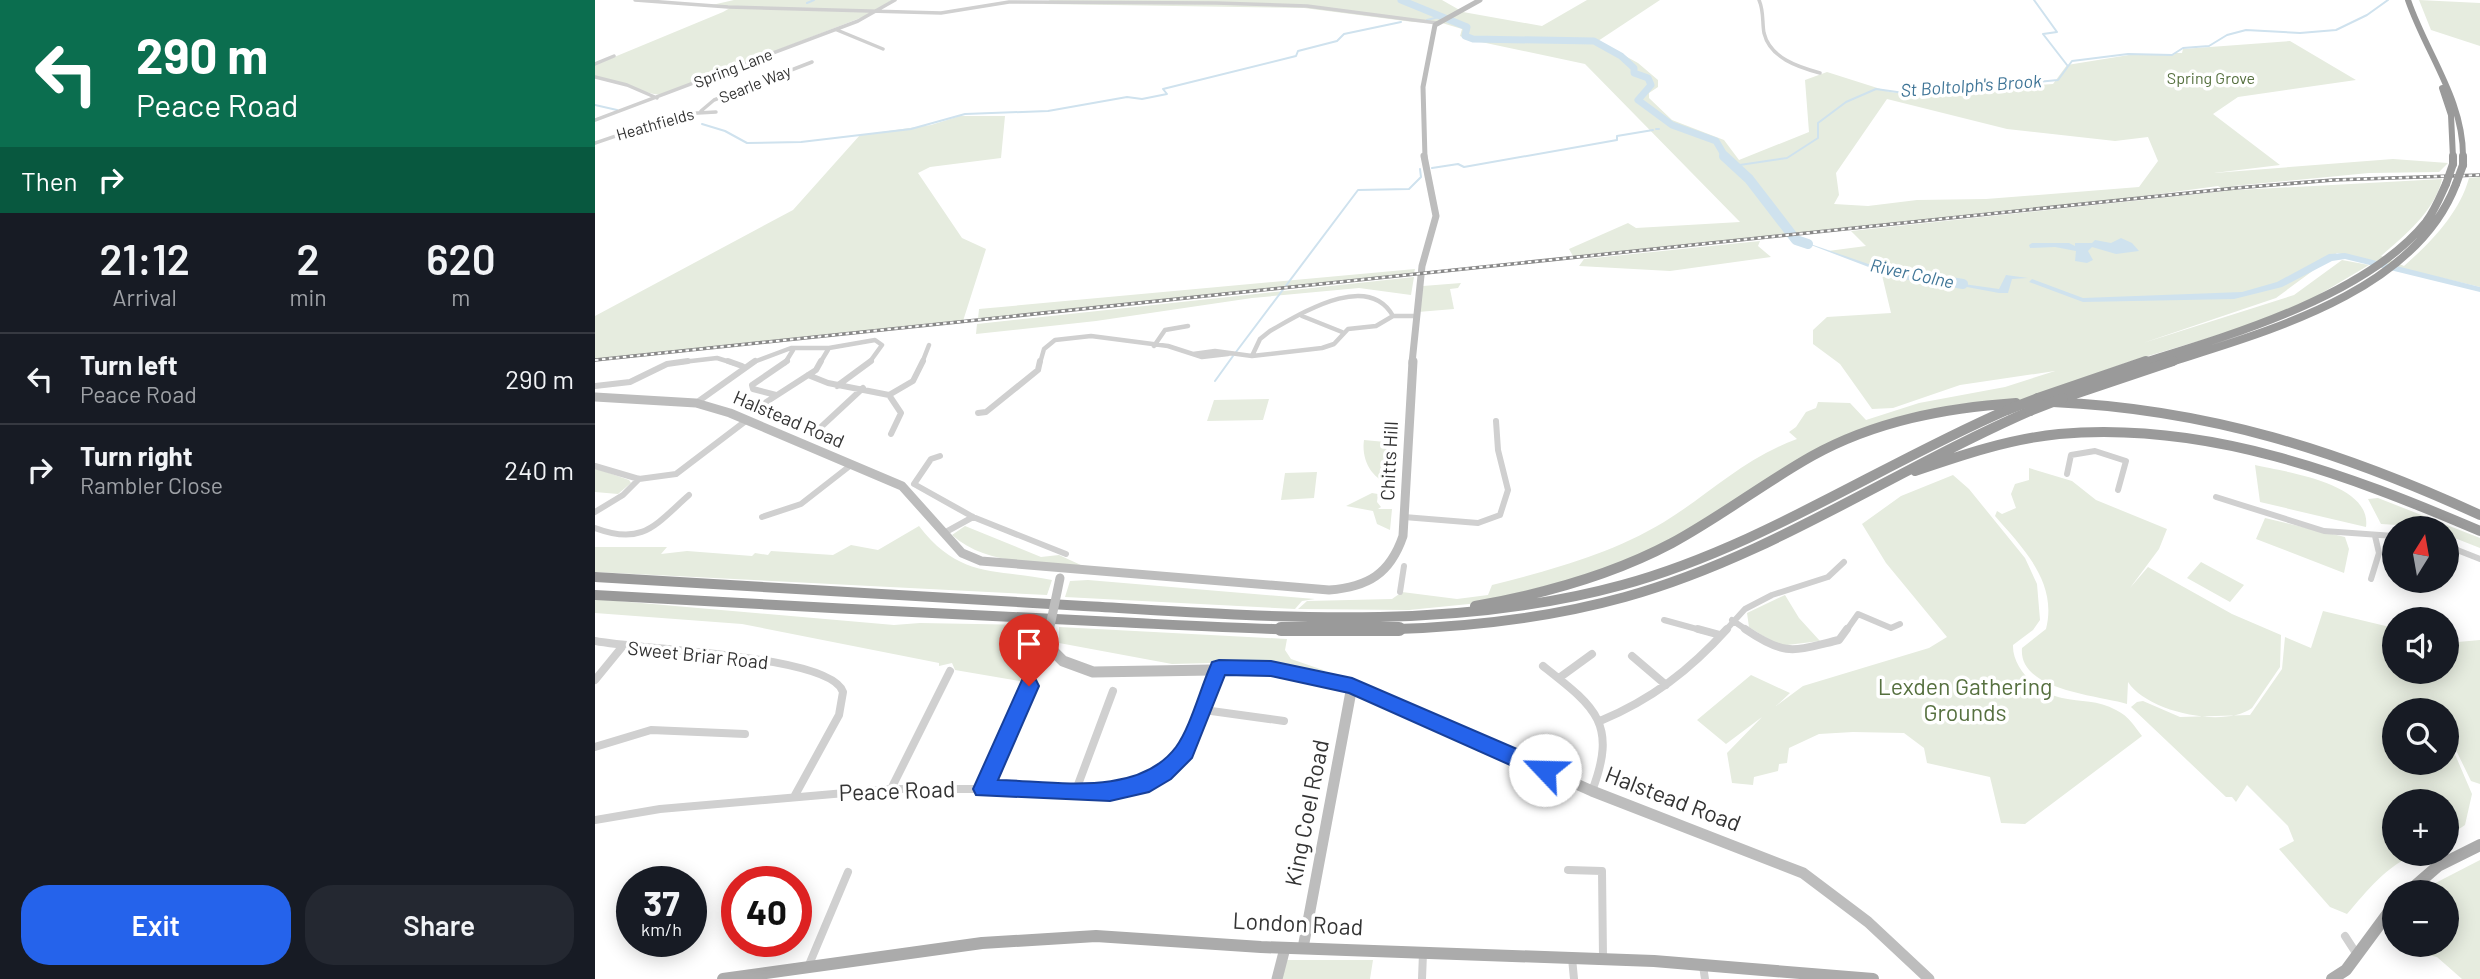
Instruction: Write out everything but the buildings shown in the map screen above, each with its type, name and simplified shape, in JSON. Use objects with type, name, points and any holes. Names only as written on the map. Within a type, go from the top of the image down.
[{"type":"highway","points":[[595,595],[967,616],[1361,632],[1469,627],[1594,605],[1689,577],[1776,540],[1945,448],[2063,398],[2258,333],[2320,309],[2372,273],[2416,233],[2432,214],[2453,164],[2455,146],[2445,93],[2416,43],[2401,0]]},
{"type":"highway","points":[[595,577],[1353,618],[1427,618],[1515,608],[1649,577],[1731,547],[1915,452],[2007,410],[2090,378],[2255,326],[2401,258],[2423,239],[2443,215],[2463,164],[2465,145],[2455,99],[2424,44],[2408,0]]},
{"type":"highway","points":[[1353,618],[1479,606],[1594,576],[1671,543],[1812,456],[1844,440],[1916,416],[1995,404],[2102,404],[2232,425],[2358,463],[2480,515]]},
{"type":"highway","points":[[1873,488],[1954,455],[2010,439],[2074,432],[2151,434],[2234,446],[2298,462],[2392,493],[2480,531]]},
{"type":"main road","points":[[2422,880],[2438,866],[2480,845]]},
{"type":"main road","points":[[2332,979],[2346,974],[2356,953],[2382,920]]},
{"type":"main road","name":"London Road","points":[[723,979],[943,949],[1065,936],[1133,937],[1285,948],[1603,957],[1704,972],[1865,979]]},
{"type":"street","points":[[635,0],[874,14],[895,0]]},
{"type":"street","points":[[1438,22],[1480,0]]},
{"type":"street","points":[[1759,0],[1764,10],[1764,30],[1769,42],[1795,67],[1820,73]]},
{"type":"street","name":"Spring Lane","points":[[595,120],[874,14],[888,12],[941,13],[1009,2],[1216,3],[1307,6],[1438,22]]},
{"type":"street","name":"Chitts Hill","points":[[1390,568],[1399,552],[1404,517],[1415,316],[1422,267],[1436,216],[1424,155],[1423,87],[1438,22]]},
{"type":"street","points":[[837,30],[883,49]]},
{"type":"street","points":[[595,64],[614,56]]},
{"type":"street","name":"Searle Way","points":[[701,111],[714,100],[812,62]]},
{"type":"street","points":[[595,77],[618,81],[624,87],[646,91],[657,98]]},
{"type":"street","name":"Heathfields","points":[[595,143],[680,114],[716,112]]},
{"type":"street","points":[[1252,356],[1262,337],[1331,300],[1366,296],[1381,299],[1389,306],[1393,316]]},
{"type":"street","points":[[1301,316],[1342,332],[1375,326],[1393,316],[1415,316]]},
{"type":"street","points":[[1170,321],[1170,328]]},
{"type":"street","points":[[1154,346],[1161,333],[1170,328],[1188,326]]},
{"type":"street","points":[[978,413],[986,413],[1038,370],[1044,349],[1055,340],[1091,336],[1202,357],[1252,356],[1329,347],[1342,332]]},
{"type":"street","points":[[696,403],[743,366],[770,353],[829,348],[853,342],[881,342],[873,361],[837,386]]},
{"type":"street","points":[[889,395],[911,384],[923,369],[922,360],[929,345]]},
{"type":"street","points":[[760,407],[820,366],[829,348]]},
{"type":"street","points":[[776,395],[753,389],[752,385],[787,362],[793,350]]},
{"type":"street","points":[[595,386],[630,382],[667,364],[717,358],[743,366]]},
{"type":"street","points":[[808,375],[837,386],[863,388],[889,395],[901,413],[891,434]]},
{"type":"street","points":[[821,427],[863,388]]},
{"type":"street","name":"Halstead Road","points":[[595,397],[696,403],[747,421],[902,486],[963,553],[981,561],[1061,574],[1050,616],[1048,638],[1054,652],[1063,661],[1093,672],[1219,667],[1271,669],[1352,685],[1592,791],[1803,873],[1868,922],[1929,979]]},
{"type":"street","points":[[595,466],[639,479],[662,477],[683,471],[747,421]]},
{"type":"street","points":[[1404,517],[1478,523],[1500,515],[1508,490],[1498,450],[1496,421]]},
{"type":"street","points":[[2067,474],[2071,455],[2099,451],[2126,461],[2118,490]]},
{"type":"street","points":[[940,456],[931,459],[914,484],[972,517],[1066,554]]},
{"type":"street","points":[[762,517],[788,512],[806,503],[851,465]]},
{"type":"street","points":[[595,512],[623,495],[639,479]]},
{"type":"street","points":[[595,528],[614,537],[633,538],[648,530],[689,495]]},
{"type":"street","points":[[2217,497],[2307,527],[2382,536]]},
{"type":"street","points":[[944,533],[972,517]]},
{"type":"street","points":[[2371,579],[2379,553],[2375,536]]},
{"type":"street","points":[[2459,551],[2480,559]]},
{"type":"street","points":[[1600,720],[1623,713],[1666,685],[1703,657],[1732,621],[1758,601],[1828,577],[1844,562]]},
{"type":"street","points":[[1061,574],[1318,590],[1361,586],[1390,568],[1403,569],[1400,592]]},
{"type":"street","points":[[1732,621],[1772,647],[1783,650],[1808,649],[1839,640],[1858,614],[1891,628],[1900,624]]},
{"type":"street","points":[[1664,620],[1720,635]]},
{"type":"street","name":"Sweet Briar Road","points":[[595,641],[622,648],[746,658],[837,681],[843,690],[844,701],[839,715],[794,797]]},
{"type":"street","points":[[595,680],[622,648]]},
{"type":"street","points":[[1559,678],[1592,654]]},
{"type":"street","points":[[1632,656],[1666,685]]},
{"type":"street","points":[[1543,666],[1575,691],[1600,720],[1605,734],[1605,758],[1592,791]]},
{"type":"street","name":"Peace Road","points":[[595,820],[649,810],[891,789],[1128,789],[1164,773],[1185,752],[1219,667]]},
{"type":"street","points":[[891,789],[950,670]]},
{"type":"street","name":"King Coel Road","points":[[1303,948],[1352,685]]},
{"type":"street","points":[[983,789],[1029,686]]},
{"type":"street","points":[[1076,790],[1113,691]]},
{"type":"street","points":[[1204,710],[1284,721]]},
{"type":"street","points":[[595,747],[651,730],[745,734]]},
{"type":"street","points":[[1568,870],[1602,871],[1603,957]]},
{"type":"street","points":[[807,969],[848,873]]},
{"type":"street","points":[[2345,936],[2356,953]]},
{"type":"street","points":[[1277,979],[1285,948]]},
{"type":"street","points":[[1422,979],[1423,952]]},
{"type":"street","points":[[1572,956],[1574,979]]},
{"type":"green space","points":[[734,0],[892,0],[868,15],[661,95],[595,76],[595,65],[723,12],[730,8],[712,5]]},
{"type":"green space","name":"Spring Grove","points":[[1050,0],[1442,0],[1463,12],[1542,26],[1587,0],[1660,0],[1598,41],[1638,63],[1658,80],[1658,87],[1649,93],[1649,98],[1672,120],[1724,140],[1739,160],[1809,132],[1805,80],[1827,72],[1890,92],[1911,94],[2053,84],[2067,65],[2129,55],[2174,55],[2182,53],[2183,49],[2290,41],[2356,80],[2238,97],[2213,114],[2280,165],[2214,173],[2393,159],[2448,163],[2439,172],[2369,173],[2233,186],[2238,190],[2442,179],[2426,212],[2381,256],[2404,266],[2434,237],[2451,215],[2469,178],[2480,177],[2480,287],[2337,253],[2276,298],[2143,343],[2294,295],[2342,260],[2369,265],[2310,300],[2239,329],[2128,362],[2020,401],[1872,427],[1662,546],[1608,570],[1479,603],[1409,610],[1298,609],[1307,601],[1392,599],[1402,592],[1457,599],[1488,595],[1492,585],[1602,552],[1664,522],[1760,456],[1797,439],[1789,432],[1806,412],[1816,408],[1818,402],[1850,403],[1866,420],[1919,403],[2005,387],[2055,371],[1960,385],[1893,408],[1872,409],[1840,364],[1813,344],[1813,330],[1827,317],[1891,313],[1881,271],[1828,251],[1866,246],[1851,231],[2226,191],[2218,186],[2115,200],[1573,256],[1569,249],[1628,223],[1636,228],[1740,222],[1585,64],[1467,39],[1460,36],[1462,29],[1442,23],[1413,22],[1304,8],[1044,4]],"holes":[[[1887,99],[2007,129],[2115,141],[2148,137],[2158,161],[2139,187],[1986,199],[1917,200],[1868,206],[1834,204],[1839,195],[1836,173]]]},
{"type":"green space","points":[[2419,0],[2480,3],[2480,46],[2431,30]]},
{"type":"green space","points":[[960,116],[1005,116],[1001,158],[930,167],[918,173],[962,238],[986,249],[963,321],[595,359],[595,316],[793,210],[860,135],[931,125]]},
{"type":"green space","points":[[1760,241],[1758,246],[1771,257],[1670,271],[1579,266],[1584,259]]},
{"type":"green space","points":[[1415,269],[1414,273],[978,319],[979,309]]},
{"type":"green space","points":[[1414,277],[1411,295],[1359,288],[1252,298],[1096,321],[976,334],[977,324]]},
{"type":"green space","points":[[1461,283],[1458,288],[1450,289],[1454,309],[1418,312],[1423,286]]},
{"type":"green space","points":[[1269,399],[1263,420],[1207,421],[1214,400]]},
{"type":"green space","points":[[1364,440],[1396,443],[1393,484],[1379,479],[1369,468],[1364,455]]},
{"type":"green space","points":[[2255,465],[2305,476],[2342,490],[2356,500],[2364,512],[2366,527],[2260,502]]},
{"type":"green space","points":[[595,468],[631,483],[618,494],[595,492]]},
{"type":"green space","points":[[2029,468],[2072,481],[2096,500],[2167,529],[2159,549],[2130,588],[2148,567],[2232,614],[2281,635],[2280,667],[2252,708],[2239,714],[2205,717],[2167,709],[2137,692],[2128,682],[2127,704],[2063,689],[2033,674],[2024,662],[2022,648],[2046,629],[2047,596],[2035,566],[1995,516],[1997,511],[2002,514],[2016,508],[2011,494],[2015,484],[2029,480]]},
{"type":"green space","points":[[1317,472],[1314,498],[1281,500],[1285,473]]},
{"type":"green space","name":"Lexden Gathering Grounds","points":[[1953,475],[1969,489],[2025,558],[2037,584],[2040,620],[2033,630],[2013,645],[2017,663],[2022,671],[2036,686],[2053,696],[2096,703],[2116,710],[2128,719],[2142,736],[2025,824],[2001,823],[1990,777],[1927,763],[1924,748],[1904,733],[1819,734],[1789,748],[1787,763],[1779,764],[1778,771],[1754,777],[1753,785],[1732,783],[1727,753],[1762,717],[1726,744],[1697,720],[1751,675],[1790,693],[1776,706],[1803,686],[1929,648],[1947,637],[1886,563],[1862,524],[1901,496]]},
{"type":"green space","points":[[1372,493],[1378,494],[1377,502],[1381,507],[1378,509],[1392,509],[1390,530],[1377,524],[1373,511],[1346,506]]},
{"type":"green space","points":[[2378,498],[2424,516],[2382,516],[2381,524],[2368,499]]},
{"type":"green space","points":[[2265,518],[2345,537],[2349,549],[2344,573],[2256,539]]},
{"type":"green space","points":[[919,526],[934,543],[964,563],[995,572],[1052,580],[1047,595],[595,572],[595,547],[667,547],[661,554],[687,551],[752,556],[755,553],[768,555],[771,551],[833,555],[851,545],[878,550]]},
{"type":"green space","points":[[965,526],[1041,557],[1059,555],[1083,566],[1014,561],[981,552],[952,535]]},
{"type":"green space","points":[[2459,530],[2480,538],[2480,548],[2459,540]]},
{"type":"green space","points":[[2201,562],[2244,585],[2230,602],[2187,578]]},
{"type":"green space","points":[[1088,580],[1315,599],[1302,601],[1295,609],[1065,597],[1070,581]]},
{"type":"green space","points":[[1785,595],[1799,618],[1820,641],[1779,646],[1749,627],[1747,613]]},
{"type":"green space","points":[[595,599],[894,625],[1039,625],[1039,653],[1030,679],[1020,681],[955,670],[952,663],[939,666],[939,663],[742,624],[595,613]]},
{"type":"green space","points":[[2323,611],[2382,625],[2382,684],[2459,684],[2459,642],[2480,640],[2480,784],[2471,781],[2459,756],[2459,698],[2382,698],[2382,775],[2459,775],[2459,764],[2472,794],[2465,825],[2459,829],[2459,789],[2382,789],[2382,866],[2395,866],[2347,914],[2330,907],[2279,849],[2294,841],[2288,826],[2247,785],[2236,802],[2232,797],[2226,797],[2131,707],[2143,701],[2180,717],[2250,715],[2282,669],[2285,637],[2311,648]]},
{"type":"green space","points":[[1059,627],[1287,639],[1285,650],[1291,659],[1326,671],[1251,662],[1172,664],[1059,643]]},
{"type":"green space","points":[[2480,860],[2480,979],[2462,979],[2437,957],[2459,957],[2459,880],[2441,880]]},
{"type":"green space","points":[[1287,960],[1373,960],[1370,979],[1282,979]]},
{"type":"water","points":[[1790,237],[1880,268],[1914,272],[1942,281],[1999,289],[2006,275],[2028,278],[2012,279],[2008,293],[1999,293],[1881,271],[1877,276],[1879,271]]},
{"type":"water","points":[[2121,238],[2132,243],[2139,251],[2116,254],[2092,247],[2088,251],[2093,260],[2087,263],[2075,261],[2076,251],[2055,247],[2030,248],[2029,245],[2069,243],[2075,246],[2075,243],[2092,243],[2095,240],[2111,243]]},
{"type":"water","points":[[2345,253],[2480,287],[2480,292],[2345,259],[2332,261],[2282,287],[2234,299],[2083,302],[2029,282],[2032,279],[2083,298],[2242,292],[2277,282],[2329,254]]},
{"type":"waterway","points":[[807,3],[814,0]]},
{"type":"waterway","name":"River Colne","points":[[1401,0],[1467,27],[1465,36],[1473,39],[1594,41],[1621,56],[1634,68],[1634,73],[1648,78],[1651,85],[1638,100],[1672,125],[1716,141],[1726,158]]},
{"type":"waterway","points":[[2034,0],[2057,32],[2043,34],[2067,65]]},
{"type":"waterway","name":"St Boltolph's Brook","points":[[1733,166],[1787,158],[1818,138],[1818,123],[1846,102],[1876,89],[1911,94],[2058,80],[2072,61],[2128,54],[2172,55],[2183,48],[2209,46],[2227,35],[2246,30],[2300,33],[2336,30],[2367,15],[2388,0]]},
{"type":"waterway","name":"River Colne","points":[[1427,20],[1439,17]]},
{"type":"waterway","points":[[702,124],[725,131],[747,143],[801,142],[911,129],[965,114],[1048,111],[1127,97],[1142,99],[1167,94],[1163,89],[1296,56],[1298,51],[1337,41],[1344,34],[1401,22]]},
{"type":"waterway","points":[[595,105],[617,110]]},
{"type":"waterway","points":[[1432,168],[1458,164],[1464,167],[1617,140],[1617,136],[1653,130]]},
{"type":"waterway","name":"River Colne","points":[[1726,158],[1749,179],[1796,240],[1808,244]]},
{"type":"waterway","points":[[1236,352],[1358,190],[1409,189],[1421,177],[1420,169]]},
{"type":"waterway","name":"River Colne","points":[[1891,272],[1963,284]]},
{"type":"waterway","points":[[1215,381],[1233,356]]},
{"type":"railway","points":[[595,360],[2236,188],[2333,180],[2480,175]]},
{"type":"route","points":[[1029,686],[983,789],[1110,791],[1142,785],[1164,773],[1185,752],[1194,736],[1219,667],[1271,669],[1352,685],[1545,770]]}]
